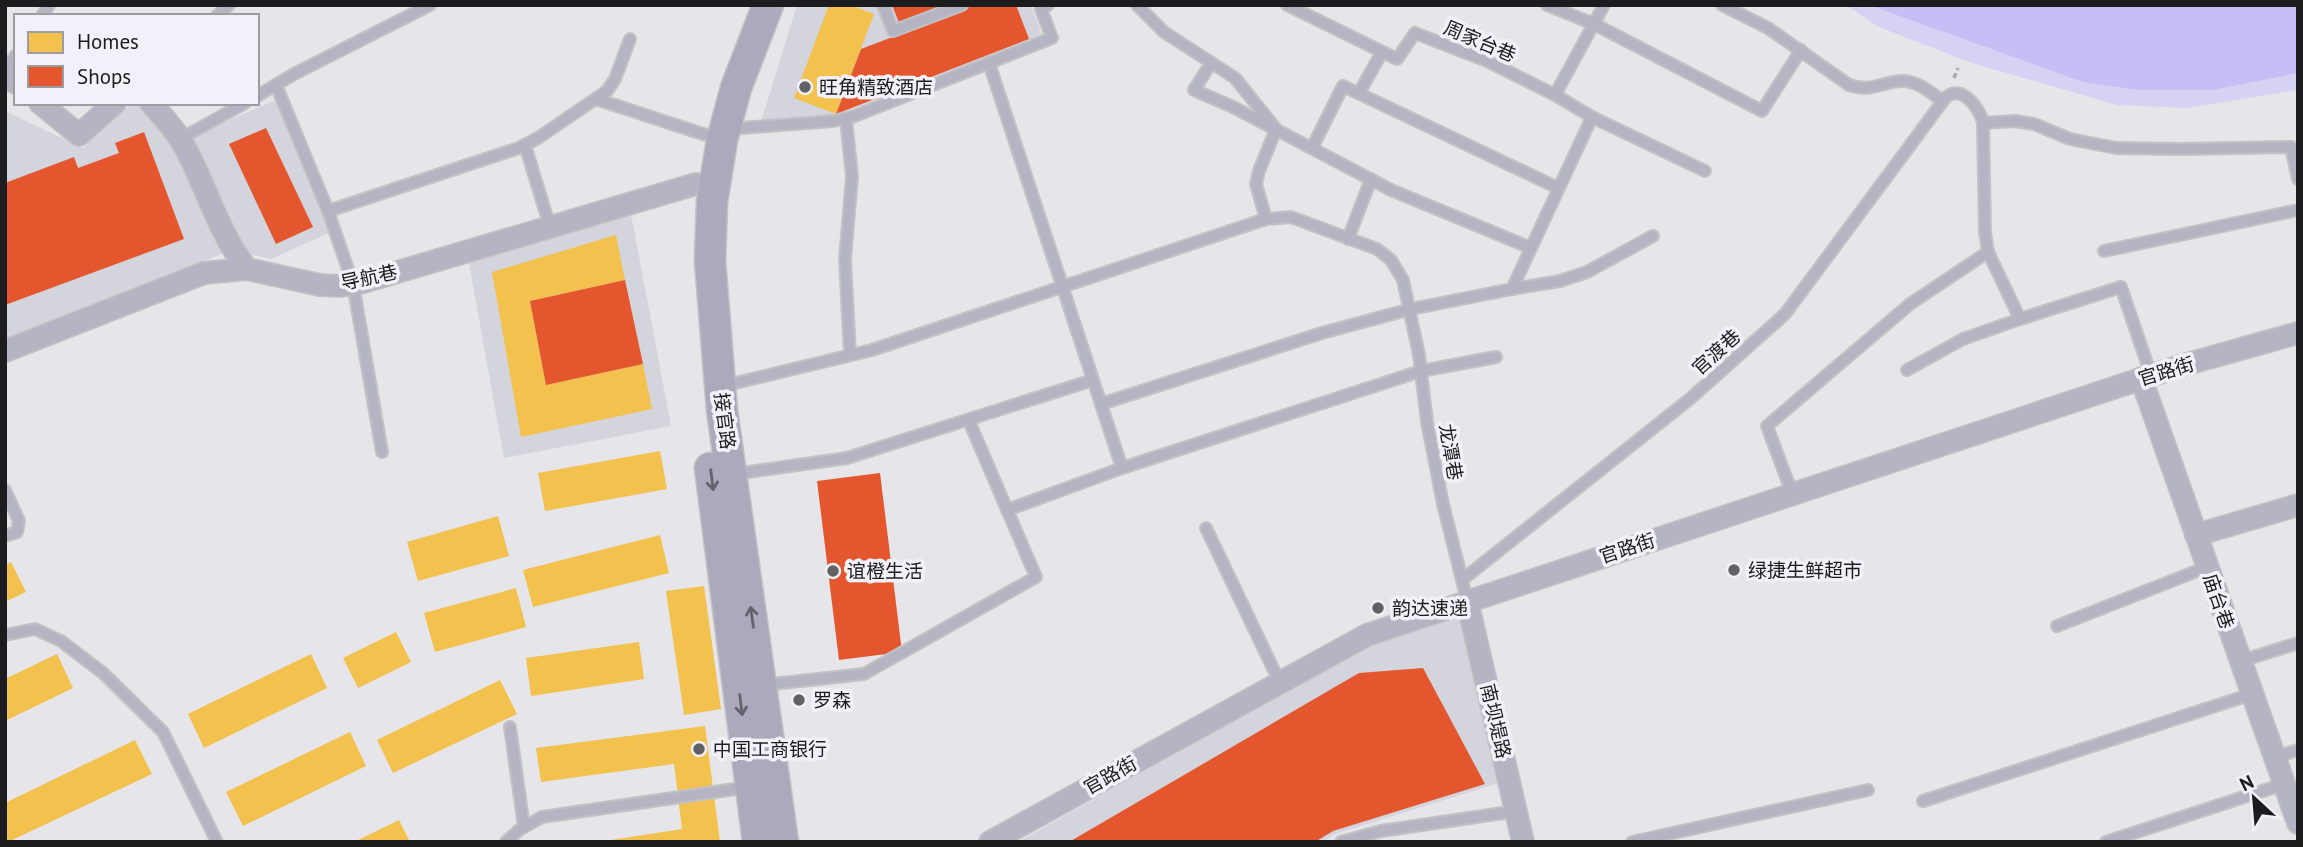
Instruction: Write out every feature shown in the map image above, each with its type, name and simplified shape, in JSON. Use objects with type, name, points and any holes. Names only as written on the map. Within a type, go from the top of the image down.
[{"type":"main road","name":"接官路","points":[[751,5],[722,80],[715,132],[716,171],[710,261],[720,387],[783,842]]},
{"type":"main road","name":"接官路","points":[[758,842],[703,411],[691,252],[696,184],[768,5]]},
{"type":"street","points":[[42,105],[79,135],[113,105]]},
{"type":"street","points":[[153,105],[180,139],[227,240],[247,269]]},
{"type":"street","name":"导航巷","points":[[5,351],[204,273],[247,269],[312,284],[353,284],[696,184]]},
{"type":"street","name":"官路街","points":[[990,842],[1279,681],[1367,635],[1465,590],[1792,493],[2146,377],[2298,333]]},
{"type":"street","name":"庙台巷","points":[[2146,377],[2196,535],[2298,824]]},
{"type":"street","points":[[2196,535],[2298,505]]},
{"type":"street","name":"南坝堤路","points":[[1465,590],[1523,842]]},
{"type":"lane","points":[[259,95],[430,5]]},
{"type":"lane","points":[[883,5],[893,31],[962,5]]},
{"type":"lane","points":[[1137,5],[1164,32],[1235,78],[1276,129]]},
{"type":"lane","points":[[1287,5],[1382,52],[1359,93]]},
{"type":"lane","points":[[1547,5],[1594,24],[1762,111],[1801,50]]},
{"type":"lane","points":[[1604,5],[1555,95],[1592,117],[1705,172]]},
{"type":"lane","points":[[1722,5],[1768,28],[1849,85],[1863,89],[1904,81],[1918,85],[1943,101],[1953,94],[1960,94],[1973,101],[1982,114],[1983,123],[1984,232],[1988,252],[2020,319]]},
{"type":"lane","points":[[596,99],[715,132],[846,119],[1052,38],[1043,6]]},
{"type":"lane","name":"周家台巷","points":[[1382,52],[1397,59],[1415,33],[1487,61],[1555,95]]},
{"type":"lane","points":[[328,211],[525,145],[607,91],[615,79],[630,39]]},
{"type":"lane","points":[[989,63],[1122,468]]},
{"type":"lane","points":[[1211,63],[1194,90],[1276,129],[1391,190],[1531,248]]},
{"type":"lane","points":[[276,85],[328,211],[353,284],[382,452]]},
{"type":"lane","points":[[1312,148],[1343,86],[1558,188]]},
{"type":"lane","name":"官渡巷","points":[[1465,590],[1691,398],[1785,314],[1943,101]]},
{"type":"lane","points":[[180,139],[241,105]]},
{"type":"lane","points":[[1512,289],[1592,117]]},
{"type":"lane","points":[[846,119],[852,177],[845,259],[850,355]]},
{"type":"lane","points":[[1983,123],[2015,121],[2034,124],[2070,139],[2116,148],[2291,146],[2298,179]]},
{"type":"lane","points":[[720,387],[872,350],[1266,219],[1256,184],[1276,129]]},
{"type":"lane","points":[[525,145],[550,227]]},
{"type":"lane","points":[[1348,239],[1371,179]]},
{"type":"lane","points":[[2104,251],[2298,210]]},
{"type":"lane","name":"龙潭巷","points":[[1266,219],[1291,218],[1377,249],[1391,260],[1403,280],[1411,309],[1427,422],[1443,504],[1465,590]]},
{"type":"lane","points":[[1101,404],[1322,333],[1411,309],[1560,281],[1587,272],[1653,236]]},
{"type":"lane","points":[[1792,493],[1767,426],[1910,304],[1988,252]]},
{"type":"lane","points":[[1907,370],[1963,339],[2121,287],[2146,377]]},
{"type":"lane","points":[[1007,510],[1122,468],[1421,371],[1496,357]]},
{"type":"lane","points":[[732,474],[847,458],[1093,380]]},
{"type":"lane","points":[[761,685],[864,674],[1036,577],[969,421]]},
{"type":"lane","points":[[5,490],[19,521],[17,532],[5,536]]},
{"type":"lane","points":[[1206,528],[1279,681]]},
{"type":"lane","points":[[2057,626],[2207,567]]},
{"type":"lane","points":[[5,635],[35,629],[61,641],[113,683],[163,732],[217,842]]},
{"type":"lane","points":[[2241,661],[2298,643]]},
{"type":"lane","points":[[1923,802],[2252,694]]},
{"type":"lane","points":[[510,727],[524,827]]},
{"type":"lane","points":[[2275,757],[2298,750]]},
{"type":"lane","points":[[2106,842],[2284,784]]},
{"type":"lane","points":[[506,842],[542,817],[751,786]]},
{"type":"lane","points":[[1632,842],[1868,790]]},
{"type":"lane","points":[[1341,842],[1381,831],[1517,811]]},
{"type":"shaded area","points":[[797,5],[1031,5],[1044,40],[842,117],[761,122]]},
{"type":"shaded area","points":[[1846,5],[2298,5],[2298,90],[2187,108],[2117,105],[1969,62],[1879,27]]},
{"type":"shaded area","points":[[1869,5],[2298,5],[2298,73],[2212,90],[2139,90],[2083,82]]},
{"type":"shaded area","points":[[278,99],[331,232],[271,259],[239,252],[188,138]]},
{"type":"shaded area","points":[[131,105],[144,105],[172,135],[224,253],[5,343],[5,111],[83,148]]},
{"type":"shaded area","points":[[631,214],[671,426],[504,458],[469,263]]},
{"type":"shaded area","points":[[1459,615],[1502,782],[1335,834],[1323,842],[1018,842],[1361,650]]},
{"type":"building: Homes","points":[[829,5],[850,5],[874,14],[836,114],[794,98]]},
{"type":"building: Homes","points":[[616,235],[625,280],[530,301],[546,385],[643,364],[652,409],[521,437],[492,272]]},
{"type":"building: Homes","points":[[660,451],[667,489],[545,511],[538,473]]},
{"type":"building: Homes","points":[[498,516],[509,556],[418,581],[407,542]]},
{"type":"building: Homes","points":[[660,535],[669,573],[533,607],[523,570]]},
{"type":"building: Homes","points":[[11,562],[26,592],[5,602],[5,565]]},
{"type":"building: Homes","points":[[704,586],[721,709],[684,715],[666,591]]},
{"type":"building: Homes","points":[[516,588],[526,627],[435,652],[424,613]]},
{"type":"building: Homes","points":[[396,632],[411,662],[358,688],[343,658]]},
{"type":"building: Homes","points":[[639,642],[644,679],[531,696],[526,658]]},
{"type":"building: Homes","points":[[57,654],[73,688],[5,721],[5,679]]},
{"type":"building: Homes","points":[[311,654],[327,688],[204,748],[188,714]]},
{"type":"building: Homes","points":[[500,680],[517,714],[393,773],[377,740]]},
{"type":"building: Homes","points":[[705,726],[720,842],[598,842],[682,829],[674,764],[541,782],[536,748]]},
{"type":"building: Homes","points":[[350,732],[366,766],[243,826],[226,792]]},
{"type":"building: Homes","points":[[135,740],[152,774],[8,842],[5,836],[5,803]]},
{"type":"building: Homes","points":[[399,820],[410,842],[354,842]]},
{"type":"building: Shops","points":[[892,5],[1016,5],[1029,39],[836,114],[861,49],[903,33]]},
{"type":"building: Shops","points":[[266,128],[313,227],[276,244],[229,144]]},
{"type":"building: Shops","points":[[144,132],[184,239],[5,305],[5,183],[74,157],[78,168],[119,153],[115,143]]},
{"type":"building: Shops","points":[[625,280],[643,364],[546,385],[530,301]]},
{"type":"building: Shops","points":[[880,473],[902,652],[839,660],[817,481]]},
{"type":"building: Shops","points":[[1423,668],[1485,784],[1333,831],[1315,842],[1069,842],[1359,673]]},
{"type":"place","name":"旺角精致酒店","points":[[805,87]]},
{"type":"place","name":"绿捷生鲜超市","points":[[1734,570]]},
{"type":"place","name":"谊橙生活","points":[[833,571]]},
{"type":"place","name":"韵达速递","points":[[1378,608]]},
{"type":"place","name":"罗森","points":[[799,700]]},
{"type":"place","name":"中国工商银行","points":[[699,749]]}]
